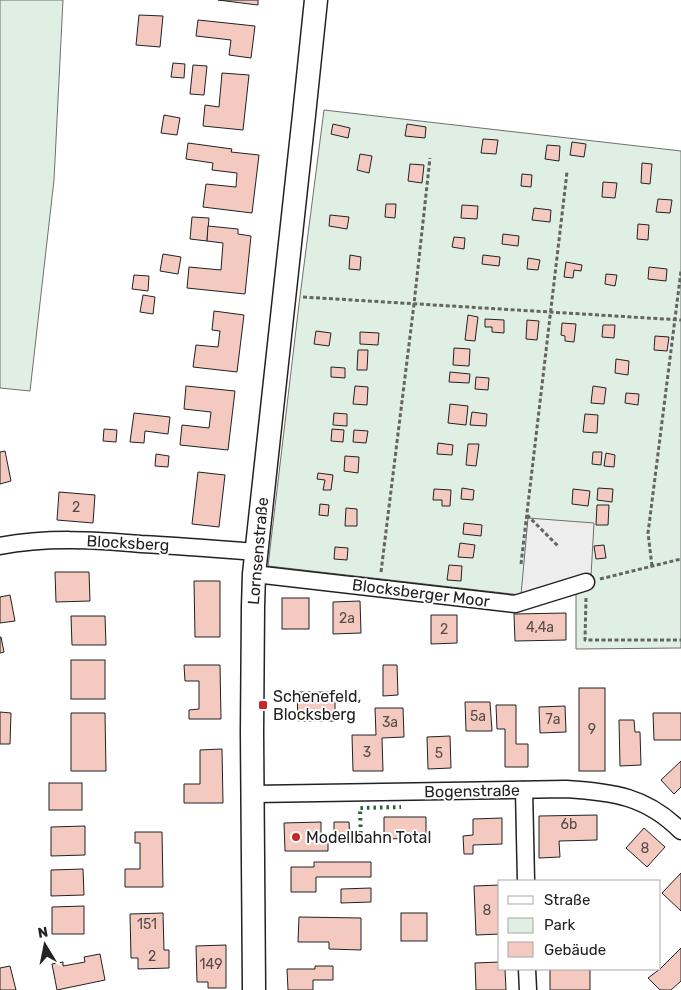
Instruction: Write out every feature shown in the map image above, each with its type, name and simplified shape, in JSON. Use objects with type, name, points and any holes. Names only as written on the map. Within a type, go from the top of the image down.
[{"type":"street","name":"Lornsenstraße","points":[[254,990],[252,650],[254,574],[316,0]]},
{"type":"street","name":"Blocksberg","points":[[0,546],[54,540],[256,552]]},
{"type":"street","name":"Blocksberger Moor","points":[[254,574],[515,604],[586,582]]},
{"type":"street","points":[[524,790],[526,880]]},
{"type":"street","name":"Bogenstraße","points":[[252,794],[587,790],[607,792],[647,805],[664,815],[681,831]]},
{"type":"street","points":[[527,970],[528,990]]},
{"type":"path","points":[[379,588],[430,158]]},
{"type":"path","points":[[521,564],[567,172]]},
{"type":"path","points":[[652,566],[648,533],[681,271]]},
{"type":"path","points":[[298,296],[681,320]]},
{"type":"path","points":[[527,514],[558,546]]},
{"type":"path","points":[[681,559],[586,582],[586,640],[681,640]]},
{"type":"green space","points":[[0,0],[63,0],[54,180],[30,391],[0,388]]},
{"type":"green space","points":[[324,110],[681,151],[681,648],[576,649],[576,591],[521,595],[268,566]]},
{"type":"shaded area","points":[[528,518],[594,523],[591,576],[521,595]]},
{"type":"building","points":[[218,0],[258,0],[258,5]]},
{"type":"building","points":[[139,15],[163,16],[160,47],[136,45]]},
{"type":"building","points":[[198,20],[255,26],[251,58],[229,55],[231,40],[196,36]]},
{"type":"building","points":[[173,63],[185,64],[184,78],[171,77]]},
{"type":"building","points":[[193,65],[207,66],[204,95],[190,94]]},
{"type":"building","points":[[222,73],[249,75],[243,130],[203,126],[205,105],[219,107]]},
{"type":"building","points":[[164,115],[180,118],[177,135],[161,133]]},
{"type":"building","points":[[333,124],[350,128],[348,138],[331,134]]},
{"type":"building","points":[[407,124],[426,127],[425,138],[405,136]]},
{"type":"building","points":[[483,139],[498,140],[496,154],[481,153]]},
{"type":"building","points":[[572,142],[586,144],[584,157],[570,155]]},
{"type":"building","points":[[188,143],[232,149],[231,152],[259,155],[252,213],[203,207],[206,184],[236,187],[237,173],[212,170],[213,163],[186,159]]},
{"type":"building","points":[[547,145],[560,146],[559,161],[545,159]]},
{"type":"building","points":[[360,154],[372,156],[369,173],[357,170]]},
{"type":"building","points":[[642,163],[652,164],[650,184],[641,183]]},
{"type":"building","points":[[410,164],[424,165],[422,183],[408,181]]},
{"type":"building","points":[[522,174],[532,175],[531,187],[521,186]]},
{"type":"building","points":[[603,182],[617,183],[615,198],[602,197]]},
{"type":"building","points":[[658,199],[672,200],[670,213],[656,212]]},
{"type":"building","points":[[386,204],[396,204],[395,218],[385,217]]},
{"type":"building","points":[[462,205],[478,206],[477,219],[461,218]]},
{"type":"building","points":[[534,208],[551,210],[550,222],[532,220]]},
{"type":"building","points":[[330,215],[349,217],[347,229],[329,226]]},
{"type":"building","points":[[192,217],[209,218],[207,241],[190,239]]},
{"type":"building","points":[[638,224],[649,225],[648,240],[637,239]]},
{"type":"building","points":[[208,226],[238,229],[238,234],[251,236],[245,294],[187,288],[189,267],[221,270],[223,243],[207,241]]},
{"type":"building","points":[[503,234],[519,236],[518,246],[502,244]]},
{"type":"building","points":[[454,237],[465,238],[464,249],[452,247]]},
{"type":"building","points":[[163,254],[181,257],[178,274],[160,271]]},
{"type":"building","points":[[350,255],[361,257],[360,270],[349,269]]},
{"type":"building","points":[[483,255],[500,257],[499,266],[482,264]]},
{"type":"building","points":[[528,258],[540,260],[538,270],[527,269]]},
{"type":"building","points":[[566,262],[582,265],[581,271],[574,270],[573,278],[564,277]]},
{"type":"building","points":[[649,267],[667,269],[666,281],[648,279]]},
{"type":"building","points":[[606,274],[617,275],[615,286],[605,284]]},
{"type":"building","points":[[134,275],[149,276],[148,291],[132,289]]},
{"type":"building","points":[[143,295],[155,297],[153,314],[140,312]]},
{"type":"building","points":[[214,311],[244,315],[237,372],[193,367],[196,345],[218,347],[220,331],[212,330]]},
{"type":"building","points":[[468,315],[478,317],[475,341],[465,340]]},
{"type":"building","points":[[485,319],[504,320],[504,333],[492,332],[492,327],[485,327]]},
{"type":"building","points":[[527,320],[539,321],[537,340],[526,339]]},
{"type":"building","points":[[562,323],[576,324],[574,342],[565,341],[565,336],[561,335]]},
{"type":"building","points":[[603,325],[615,325],[614,338],[602,337]]},
{"type":"building","points":[[316,331],[331,333],[329,346],[314,344]]},
{"type":"building","points":[[360,332],[379,333],[378,345],[360,344]]},
{"type":"building","points":[[655,336],[669,337],[667,351],[654,350]]},
{"type":"building","points":[[454,348],[470,349],[469,366],[453,365]]},
{"type":"building","points":[[358,350],[368,350],[367,370],[357,370]]},
{"type":"building","points":[[616,359],[629,361],[628,375],[615,373]]},
{"type":"building","points":[[331,367],[345,368],[345,378],[331,377]]},
{"type":"building","points":[[450,372],[470,374],[469,383],[449,382]]},
{"type":"building","points":[[476,377],[489,378],[488,390],[475,389]]},
{"type":"building","points":[[186,386],[235,391],[228,450],[180,445],[182,425],[209,428],[211,412],[184,409]]},
{"type":"building","points":[[355,386],[368,387],[367,405],[353,404]]},
{"type":"building","points":[[593,386],[606,388],[604,404],[591,403]]},
{"type":"building","points":[[626,393],[639,394],[638,405],[625,403]]},
{"type":"building","points":[[450,404],[468,406],[466,425],[448,423]]},
{"type":"building","points":[[472,412],[487,414],[486,426],[470,425]]},
{"type":"building","points":[[134,413],[170,417],[168,434],[145,431],[144,443],[130,442]]},
{"type":"building","points":[[334,413],[347,414],[347,426],[333,425]]},
{"type":"building","points":[[585,414],[598,415],[597,433],[583,432]]},
{"type":"building","points":[[104,429],[117,430],[116,442],[103,441]]},
{"type":"building","points":[[332,429],[344,430],[343,442],[331,441]]},
{"type":"building","points":[[354,430],[368,431],[366,443],[353,442]]},
{"type":"building","points":[[438,443],[453,445],[452,455],[437,454]]},
{"type":"building","points":[[468,444],[479,444],[476,466],[466,465]]},
{"type":"building","points":[[5,451],[11,481],[0,484],[0,452]]},
{"type":"building","points":[[593,452],[602,452],[601,465],[592,464]]},
{"type":"building","points":[[606,453],[615,455],[614,467],[604,466]]},
{"type":"building","points":[[156,454],[169,456],[168,467],[155,466]]},
{"type":"building","points":[[345,456],[359,457],[358,473],[344,471]]},
{"type":"building","points":[[198,472],[225,475],[219,527],[192,524]]},
{"type":"building","points":[[318,473],[333,475],[331,490],[323,490],[325,480],[317,479]]},
{"type":"building","points":[[462,488],[474,490],[473,500],[461,499]]},
{"type":"building","points":[[598,488],[613,489],[612,502],[597,500]]},
{"type":"building","points":[[434,489],[451,490],[450,506],[442,506],[442,500],[433,500]]},
{"type":"building","points":[[573,489],[590,491],[588,506],[572,504]]},
{"type":"building","points":[[59,492],[95,495],[93,523],[57,520]]},
{"type":"building","points":[[320,504],[329,505],[328,516],[319,515]]},
{"type":"building","points":[[597,505],[609,505],[608,525],[596,525]]},
{"type":"building","points":[[346,508],[357,509],[357,526],[345,526]]},
{"type":"building","points":[[464,523],[482,525],[481,536],[463,534]]},
{"type":"building","points":[[460,543],[475,545],[473,558],[458,557]]},
{"type":"building","points":[[604,545],[606,558],[596,559],[594,546]]},
{"type":"building","points":[[335,547],[348,548],[347,560],[334,559]]},
{"type":"building","points":[[449,565],[462,566],[461,581],[447,580]]},
{"type":"building","points":[[55,572],[89,572],[90,601],[56,602]]},
{"type":"building","points":[[194,581],[220,581],[220,637],[195,637]]},
{"type":"building","points":[[10,595],[15,621],[0,623],[0,597]]},
{"type":"building","points":[[282,598],[309,598],[309,629],[282,629]]},
{"type":"building","points":[[360,601],[361,633],[333,634],[333,602]]},
{"type":"building","points":[[566,613],[566,640],[515,641],[514,614]]},
{"type":"building","points":[[431,615],[457,615],[457,643],[431,644]]},
{"type":"building","points":[[71,616],[105,616],[106,645],[72,645]]},
{"type":"building","points":[[0,637],[4,652],[0,653]]},
{"type":"building","points":[[71,660],[105,660],[105,699],[71,699]]},
{"type":"building","points":[[184,665],[220,665],[221,719],[189,719],[189,710],[199,709],[199,681],[185,681]]},
{"type":"building","points":[[383,665],[397,665],[398,695],[383,696]]},
{"type":"building","points":[[579,688],[605,688],[605,771],[579,771]]},
{"type":"building","points":[[297,692],[335,692],[335,721],[298,721]]},
{"type":"building","points":[[465,702],[490,702],[492,731],[466,731]]},
{"type":"building","points":[[496,705],[516,705],[516,744],[528,744],[528,767],[505,767],[505,729],[497,729]]},
{"type":"building","points":[[565,706],[566,732],[540,733],[539,707]]},
{"type":"building","points":[[375,708],[403,708],[404,737],[382,738],[383,771],[353,771],[352,735],[376,735]]},
{"type":"building","points":[[0,712],[11,713],[10,744],[0,744]]},
{"type":"building","points":[[71,713],[105,713],[106,771],[71,771]]},
{"type":"building","points":[[653,713],[681,713],[681,740],[654,740]]},
{"type":"building","points":[[619,720],[634,720],[635,732],[640,732],[641,765],[620,766]]},
{"type":"building","points":[[450,736],[451,768],[428,769],[427,737]]},
{"type":"building","points":[[222,749],[223,803],[184,803],[184,784],[200,784],[200,750]]},
{"type":"building","points":[[681,761],[681,787],[674,794],[661,780]]},
{"type":"building","points":[[49,783],[82,783],[82,810],[49,810]]},
{"type":"building","points":[[597,815],[597,840],[559,841],[560,857],[539,858],[539,816]]},
{"type":"building","points":[[384,817],[426,817],[426,838],[384,839]]},
{"type":"building","points":[[502,818],[502,844],[473,845],[473,854],[464,854],[463,836],[473,835],[473,819]]},
{"type":"building","points":[[321,822],[321,839],[328,838],[328,851],[285,851],[284,823]]},
{"type":"building","points":[[334,822],[349,822],[350,841],[334,842]]},
{"type":"building","points":[[85,826],[85,855],[51,856],[51,827]]},
{"type":"building","points":[[644,828],[665,847],[647,867],[626,848]]},
{"type":"building","points":[[135,832],[162,832],[163,887],[125,887],[125,869],[140,869],[140,843],[135,843]]},
{"type":"building","points":[[314,862],[371,862],[371,877],[316,877],[316,892],[291,892],[291,867],[314,867]]},
{"type":"building","points":[[83,869],[84,895],[51,896],[51,870]]},
{"type":"building","points":[[681,873],[681,911],[662,893]]},
{"type":"building","points":[[498,885],[498,934],[476,935],[474,886]]},
{"type":"building","points":[[371,888],[371,902],[341,903],[341,889]]},
{"type":"building","points":[[84,906],[84,934],[52,934],[52,907]]},
{"type":"building","points":[[163,913],[164,950],[169,950],[169,968],[138,969],[138,958],[131,958],[130,914]]},
{"type":"building","points":[[401,913],[427,913],[427,941],[401,941]]},
{"type":"building","points":[[299,917],[361,918],[361,950],[329,949],[329,942],[298,942]]},
{"type":"building","points":[[226,945],[226,988],[208,988],[208,982],[197,982],[196,946]]},
{"type":"building","points":[[681,948],[681,981],[671,990],[660,990],[648,978],[661,970]]},
{"type":"building","points":[[100,954],[105,980],[57,990],[52,964],[63,962],[63,966],[85,962],[84,957]]},
{"type":"building","points":[[498,962],[498,970],[505,970],[506,990],[476,990],[475,963]]},
{"type":"building","points":[[10,966],[16,990],[0,990],[0,968]]},
{"type":"building","points":[[315,966],[333,966],[333,980],[313,980],[313,990],[288,990],[287,969],[315,969]]},
{"type":"building","points":[[550,970],[590,970],[590,990],[550,990]]},
{"type":"hedge","points":[[350,843],[361,842],[360,808],[401,807]]},
{"type":"place","name":"Schenefeld, Blocksberg","points":[[263,705]]},
{"type":"place","name":"Modellbahn Total","points":[[296,837]]}]
